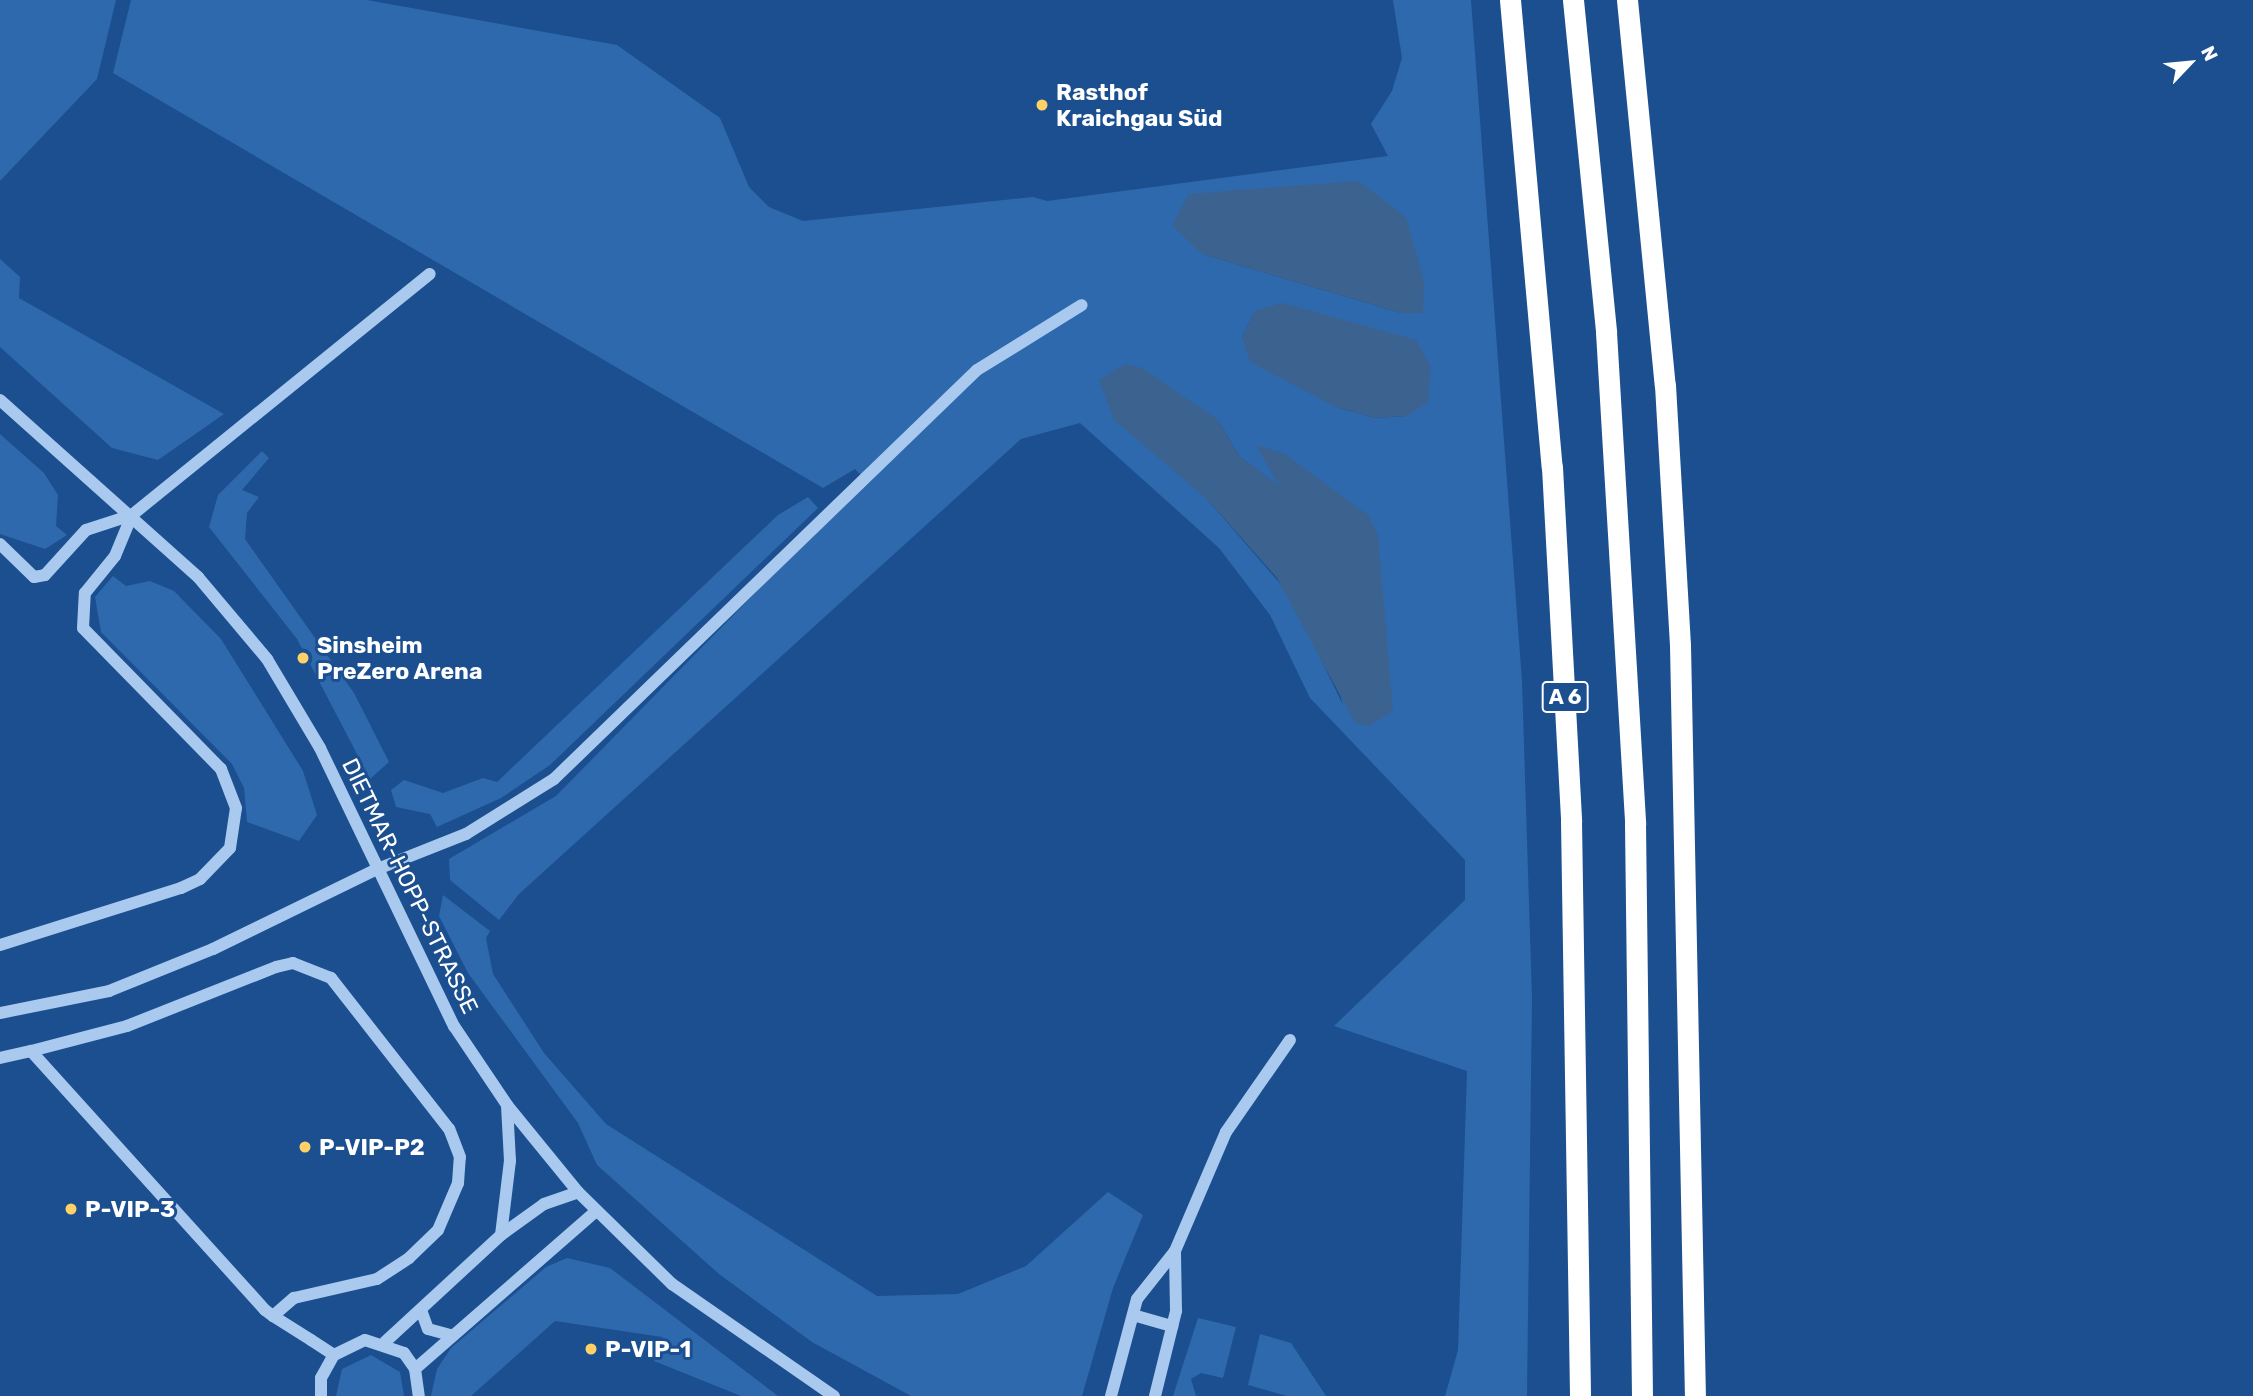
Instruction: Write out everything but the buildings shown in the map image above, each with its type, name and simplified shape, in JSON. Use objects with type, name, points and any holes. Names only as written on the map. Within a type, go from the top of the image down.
[{"type":"highway","name":"A 6","points":[[1510,0],[1552,467],[1571,821],[1580,1396]]},
{"type":"highway","points":[[1573,0],[1606,331],[1634,824],[1642,1396]]},
{"type":"highway","points":[[1627,0],[1665,385],[1680,645],[1695,1396]]},
{"type":"highway","points":[[1639,108],[1642,0]]},
{"type":"street","points":[[0,544],[34,576],[45,575],[86,530],[132,514],[430,274]]},
{"type":"street","points":[[0,1013],[109,991],[213,949],[375,870],[466,834],[554,779],[977,370],[1082,305]]},
{"type":"street","name":"DIETMAR-HOPP-STRASSE","points":[[0,400],[132,514],[198,577],[267,659],[320,748],[375,870],[454,1026],[507,1105],[578,1192],[672,1284],[834,1396]]},
{"type":"street","points":[[0,944],[181,888],[200,879],[230,848],[236,808],[221,769],[83,628],[85,593],[115,556],[132,514]]},
{"type":"street","points":[[0,1058],[127,1026],[276,967],[293,963],[331,978],[449,1129],[460,1157],[458,1183],[438,1230],[408,1258],[377,1279],[294,1298],[273,1316]]},
{"type":"street","points":[[1111,1396],[1137,1299],[1175,1251],[1226,1132],[1290,1040]]},
{"type":"street","points":[[31,1051],[273,1316],[334,1355]]},
{"type":"street","points":[[501,1235],[510,1161],[507,1105]]},
{"type":"street","points":[[321,1396],[321,1378],[334,1355],[354,1342],[386,1342],[501,1235],[544,1204],[578,1192]]},
{"type":"street","points":[[415,1369],[450,1335],[596,1211]]},
{"type":"street","points":[[1155,1396],[1172,1326],[1175,1251]]},
{"type":"street","points":[[421,1310],[428,1329],[450,1335]]},
{"type":"street","points":[[1133,1315],[1172,1326]]},
{"type":"street","points":[[386,1342],[415,1369],[419,1396]]},
{"type":"shaded area","points":[[0,0],[116,0],[97,79],[0,181]]},
{"type":"shaded area","points":[[131,0],[367,0],[617,45],[720,118],[749,187],[769,207],[803,221],[1033,197],[1047,201],[1388,156],[1371,124],[1392,91],[1402,58],[1393,0],[1471,0],[1522,681],[1532,999],[1527,1396],[1445,1396],[1458,1350],[1467,1071],[1334,1026],[1465,900],[1465,860],[1310,698],[1270,615],[1219,548],[1080,423],[1021,439],[519,894],[499,920],[450,880],[449,859],[556,796],[866,480],[855,469],[823,488],[113,73]],"holes":[[[1202,254],[1422,313],[1401,313]],[[1255,311],[1407,416],[1375,418],[1336,407],[1242,338]],[[1218,420],[1239,456],[1281,488],[1343,705],[1290,595],[1207,499]]]},
{"type":"shaded area","points":[[1358,181],[1406,217],[1424,282],[1423,313],[1401,313],[1202,254],[1172,225],[1189,194]]},
{"type":"shaded area","points":[[0,259],[20,277],[19,298],[224,414],[158,460],[112,448],[0,347]]},
{"type":"shaded area","points":[[1282,303],[1416,340],[1431,367],[1428,402],[1407,416],[1375,418],[1336,407],[1250,362],[1242,338],[1255,311]]},
{"type":"shaded area","points":[[1125,364],[1142,368],[1218,420],[1239,456],[1279,486],[1256,445],[1285,454],[1368,515],[1378,535],[1393,711],[1369,726],[1355,723],[1277,578],[1207,499],[1114,420],[1099,380]]},
{"type":"shaded area","points":[[0,434],[44,473],[58,495],[56,526],[67,535],[45,549],[0,534]]},
{"type":"shaded area","points":[[262,451],[269,458],[242,490],[259,497],[247,513],[245,539],[354,693],[389,762],[370,779],[297,639],[209,527],[218,495]]},
{"type":"shaded area","points":[[808,497],[818,508],[550,765],[501,798],[437,827],[430,814],[396,807],[391,790],[404,780],[443,793],[483,778],[497,782],[778,515]]},
{"type":"shaded area","points":[[113,576],[126,586],[150,581],[174,591],[221,639],[303,771],[317,815],[299,841],[247,822],[244,788],[232,764],[101,632],[95,597]]},
{"type":"shaded area","points":[[443,895],[490,931],[486,938],[493,974],[544,1053],[606,1124],[877,1296],[958,1294],[1026,1266],[1108,1192],[1143,1215],[1113,1288],[1082,1396],[911,1396],[812,1342],[719,1274],[597,1165],[578,1123],[468,973],[439,916]]},
{"type":"shaded area","points":[[567,1258],[610,1268],[778,1396],[741,1396],[654,1361],[662,1337],[555,1321],[471,1396],[431,1396],[437,1369],[451,1348],[546,1267]]},
{"type":"shaded area","points":[[1198,1318],[1236,1327],[1223,1378],[1201,1373],[1191,1379],[1196,1396],[1173,1396]]},
{"type":"shaded area","points":[[1260,1334],[1291,1343],[1326,1396],[1287,1396],[1248,1385]]},
{"type":"shaded area","points":[[371,1355],[400,1372],[404,1396],[336,1396],[342,1369]]},
{"type":"place","name":"Rasthof Kraichgau Süd","points":[[1042,105]]},
{"type":"place","name":"Sinsheim PreZero Arena","points":[[303,658]]},
{"type":"place","name":"P-VIP-P2","points":[[305,1147]]},
{"type":"place","name":"P-VIP-3","points":[[71,1209]]},
{"type":"place","name":"P-VIP-1","points":[[591,1349]]}]
